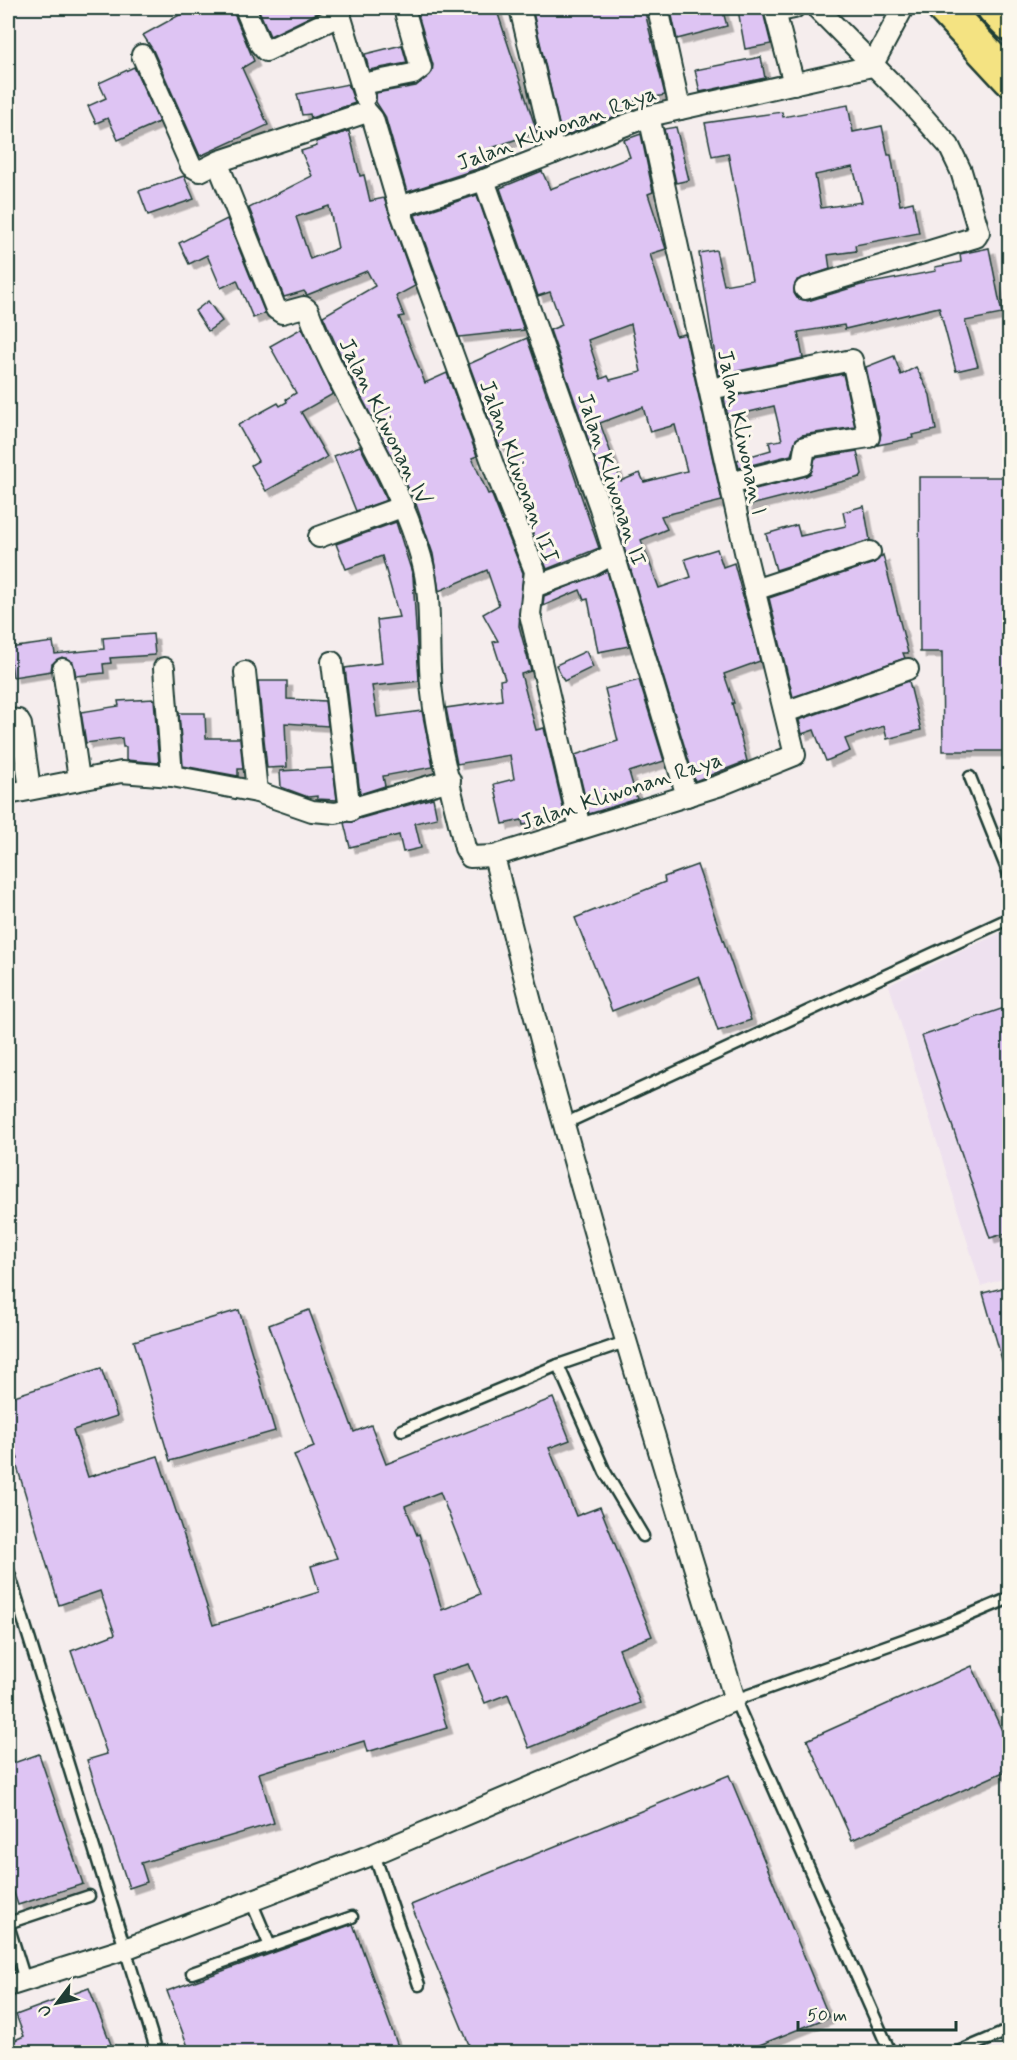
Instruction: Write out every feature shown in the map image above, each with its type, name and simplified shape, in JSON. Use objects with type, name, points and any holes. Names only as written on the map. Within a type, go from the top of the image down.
[{"type":"highway","points":[[944,8],[1010,79]]},
{"type":"highway","points":[[994,8],[1010,24]]},
{"type":"street","points":[[245,8],[260,44],[266,51],[339,11]]},
{"type":"street","points":[[362,84],[413,74],[421,68],[404,8]]},
{"type":"street","points":[[520,8],[554,153]]},
{"type":"street","points":[[658,8],[680,109]]},
{"type":"street","points":[[805,289],[976,237],[979,232],[961,171],[949,146],[910,102],[876,57],[817,8]]},
{"type":"street","points":[[876,57],[903,8]]},
{"type":"street","points":[[781,9],[794,84]]},
{"type":"street","name":"Jalan Kliwonan III","points":[[339,11],[362,84],[367,111],[375,125],[399,207],[495,470],[535,571],[530,614],[580,828]]},
{"type":"street","points":[[142,55],[191,166],[200,171],[367,111]]},
{"type":"street","name":"Jalan Kliwonan Raya","points":[[399,207],[484,180],[650,116],[794,84],[876,57]]},
{"type":"street","name":"Jalan Kliwonan I","points":[[650,116],[754,590],[795,757]]},
{"type":"street","name":"Jalan Kliwonan IV","points":[[218,164],[276,309],[282,313],[304,307],[308,310],[325,354],[404,506],[422,558],[430,599],[431,692],[465,848]]},
{"type":"street","name":"Jalan Kliwonan II","points":[[484,180],[613,554],[687,796]]},
{"type":"street","points":[[710,389],[852,360],[869,437],[805,447],[802,465],[730,483]]},
{"type":"street","points":[[319,537],[404,506]]},
{"type":"street","points":[[754,590],[870,552]]},
{"type":"street","points":[[533,587],[591,566],[613,554]]},
{"type":"street","points":[[332,662],[350,811]]},
{"type":"street","points":[[165,668],[172,776]]},
{"type":"street","points":[[63,669],[79,779]]},
{"type":"street","points":[[785,712],[908,669]]},
{"type":"street","points":[[244,672],[257,792]]},
{"type":"street","points":[[8,719],[18,720],[21,725],[30,789]]},
{"type":"street","name":"Jalan Kliwonan Raya","points":[[465,848],[470,857],[494,856],[687,796],[795,757]]},
{"type":"street","points":[[8,794],[121,772],[172,776],[257,792],[312,811],[350,811],[450,780]]},
{"type":"street","points":[[16,1983],[125,1949],[374,1854],[735,1700],[625,1342],[564,1124],[494,856]]},
{"type":"lane","points":[[969,777],[1008,870]]},
{"type":"lane","points":[[564,1124],[1010,918]]},
{"type":"lane","points":[[402,1430],[558,1365],[625,1342]]},
{"type":"lane","points":[[558,1365],[605,1472],[643,1536]]},
{"type":"lane","points":[[8,1570],[61,1734],[157,2052]]},
{"type":"lane","points":[[890,2052],[735,1700],[953,1622],[1010,1598]]},
{"type":"lane","points":[[374,1854],[418,1984]]},
{"type":"lane","points":[[16,1983],[8,1924],[89,1896]]},
{"type":"lane","points":[[251,1901],[270,1946]]},
{"type":"lane","points":[[192,1973],[352,1917]]},
{"type":"lane","points":[[958,2052],[1010,2030]]},
{"type":"shaded area","points":[[1009,929],[1009,1277],[981,1286],[889,985]]},
{"type":"building","points":[[192,8],[230,8],[254,61],[242,68],[268,125],[200,156],[153,50],[143,35]]},
{"type":"building","points":[[258,8],[326,8],[326,9],[270,36]]},
{"type":"building","points":[[416,8],[496,8],[537,132],[483,151],[486,166],[407,192],[385,116],[376,102],[376,93],[416,86],[432,72],[433,65]]},
{"type":"building","points":[[532,8],[644,8],[665,95],[630,102],[631,110],[562,137]]},
{"type":"building","points":[[685,8],[722,8],[727,26],[677,39],[671,11]]},
{"type":"building","points":[[762,8],[771,44],[745,49],[738,10]]},
{"type":"building","points":[[402,45],[407,63],[369,70],[365,54]]},
{"type":"building","points":[[761,57],[765,78],[700,92],[695,70]]},
{"type":"building","points":[[134,67],[159,122],[118,140],[108,118],[96,123],[88,106],[106,98],[99,83]]},
{"type":"building","points":[[348,84],[355,103],[311,118],[310,114],[302,115],[297,94]]},
{"type":"building","points":[[848,105],[853,132],[882,126],[888,155],[891,155],[900,205],[913,202],[919,233],[855,245],[856,251],[828,255],[830,269],[797,280],[794,293],[797,298],[808,301],[861,285],[936,271],[935,267],[961,262],[960,254],[989,248],[1002,314],[965,321],[978,366],[956,371],[939,307],[845,329],[844,325],[798,332],[803,358],[718,375],[699,253],[716,250],[724,285],[752,280],[728,153],[712,156],[705,123],[782,112],[783,117]],"holes":[[[853,167],[862,202],[821,208],[815,175]]]},
{"type":"building","points":[[676,127],[689,180],[676,183],[664,129]]},
{"type":"building","points":[[349,131],[360,176],[364,175],[370,201],[384,198],[415,286],[396,296],[404,316],[399,317],[425,383],[447,373],[477,456],[472,458],[488,494],[491,493],[523,573],[519,626],[531,671],[521,674],[536,730],[544,728],[565,816],[523,825],[522,820],[503,824],[494,784],[514,779],[510,755],[457,764],[446,708],[502,700],[500,680],[505,679],[493,642],[498,641],[483,614],[499,605],[487,570],[439,591],[433,554],[415,501],[346,367],[323,316],[375,286],[367,271],[307,295],[304,291],[284,297],[249,208],[312,176],[301,151],[317,146],[316,142]],"holes":[[[329,206],[338,248],[310,259],[296,217]]]},
{"type":"building","points":[[641,134],[653,192],[648,194],[666,249],[650,254],[676,336],[685,334],[722,501],[661,516],[667,529],[641,540],[659,588],[691,577],[685,559],[717,549],[723,567],[734,563],[760,661],[724,674],[734,703],[732,703],[747,761],[695,781],[611,505],[550,330],[562,325],[550,292],[538,296],[500,188],[542,171],[550,189],[582,177],[630,157],[624,140]],"holes":[[[631,324],[641,372],[610,380],[608,376],[601,379],[588,340]],[[643,407],[650,432],[675,425],[687,471],[644,482],[640,473],[621,481],[600,423]]]},
{"type":"building","points":[[184,176],[194,199],[148,215],[139,191]]},
{"type":"building","points":[[477,195],[524,330],[459,337],[415,215]]},
{"type":"building","points":[[227,219],[265,313],[253,318],[237,280],[221,288],[207,255],[189,264],[179,243]]},
{"type":"building","points":[[208,301],[222,321],[208,331],[195,311]]},
{"type":"building","points":[[302,328],[333,394],[301,412],[327,457],[266,491],[251,465],[258,461],[238,425],[278,403],[280,406],[296,393],[270,346]]},
{"type":"building","points":[[527,338],[599,548],[547,569],[514,485],[520,483],[505,444],[499,446],[469,364]]},
{"type":"building","points":[[894,356],[901,375],[916,367],[930,395],[936,430],[912,435],[913,438],[878,445],[881,434],[866,367]]},
{"type":"building","points":[[843,374],[855,427],[802,435],[796,439],[791,455],[739,468],[737,460],[771,450],[769,442],[782,440],[774,406],[728,417],[724,398]]},
{"type":"building","points":[[360,446],[387,500],[356,511],[334,456]]},
{"type":"building","points":[[857,451],[862,474],[860,477],[747,506],[744,492],[806,476],[811,473],[815,458]]},
{"type":"building","points":[[919,477],[1010,477],[1010,751],[943,751],[942,652],[920,652]]},
{"type":"building","points":[[864,506],[870,540],[776,570],[766,534],[797,525],[800,536],[846,526],[843,512]]},
{"type":"building","points":[[396,522],[413,576],[419,681],[372,686],[377,717],[422,711],[433,767],[383,776],[385,786],[360,794],[345,668],[382,663],[377,620],[399,617],[382,556],[346,569],[336,544]]},
{"type":"building","points":[[883,555],[908,653],[903,653],[905,658],[793,697],[769,598],[874,563]]},
{"type":"building","points":[[607,571],[629,646],[598,652],[588,599],[584,600],[580,590],[543,606],[544,596]]},
{"type":"building","points":[[153,634],[155,655],[110,658],[111,663],[103,664],[104,673],[76,676],[73,662],[62,657],[52,664],[51,671],[13,677],[9,648],[53,642],[55,654],[104,649],[103,638]]},
{"type":"building","points":[[586,651],[593,667],[564,681],[556,665]]},
{"type":"building","points":[[639,680],[664,761],[629,772],[637,799],[589,814],[575,755],[618,741],[605,689]]},
{"type":"building","points":[[258,681],[287,681],[287,699],[325,701],[328,726],[285,723],[287,767],[267,768]]},
{"type":"building","points":[[909,681],[921,730],[887,739],[884,726],[845,739],[850,751],[826,761],[814,730],[802,734],[799,720]]},
{"type":"building","points":[[154,699],[159,763],[126,760],[126,747],[123,747],[122,738],[86,743],[81,712],[119,706],[118,701]]},
{"type":"building","points":[[179,713],[205,713],[206,738],[240,738],[243,769],[238,769],[238,776],[183,766]]},
{"type":"building","points":[[333,768],[337,800],[317,799],[317,796],[308,797],[281,787],[280,771]]},
{"type":"building","points":[[433,798],[437,818],[415,823],[421,848],[403,852],[399,835],[350,847],[344,823]]},
{"type":"building","points":[[697,865],[751,1020],[718,1031],[699,976],[612,1011],[575,918],[665,882],[664,877]]},
{"type":"building","points":[[1010,1006],[1010,1232],[990,1238],[922,1036]]},
{"type":"building","points":[[1010,1286],[1010,1366],[1004,1367],[983,1293]]},
{"type":"building","points":[[239,1310],[275,1431],[170,1461],[134,1341]]},
{"type":"building","points":[[309,1310],[354,1432],[371,1425],[386,1464],[553,1398],[570,1440],[549,1448],[576,1516],[600,1507],[652,1636],[619,1649],[640,1703],[529,1748],[508,1694],[485,1703],[469,1664],[431,1675],[447,1728],[367,1752],[364,1741],[259,1773],[274,1823],[141,1863],[147,1882],[129,1888],[87,1760],[107,1754],[71,1651],[115,1634],[100,1591],[59,1605],[15,1460],[18,1459],[8,1426],[8,1398],[101,1368],[117,1416],[73,1430],[88,1477],[158,1456],[213,1625],[319,1592],[311,1566],[337,1558],[294,1455],[314,1447],[269,1325]],"holes":[[[440,1492],[480,1594],[442,1610],[419,1534],[417,1535],[405,1506]]]},
{"type":"building","points":[[972,1666],[1010,1748],[1010,1769],[852,1840],[807,1740]]},
{"type":"building","points":[[39,1754],[83,1884],[18,1905],[8,1875],[8,1765]]},
{"type":"building","points":[[729,1775],[829,2017],[742,2052],[472,2052],[411,1905]]},
{"type":"building","points":[[353,1924],[400,2052],[190,2052],[167,1991]]},
{"type":"building","points":[[89,1988],[114,2052],[8,2052],[8,2043],[24,2036],[16,2015]]}]
